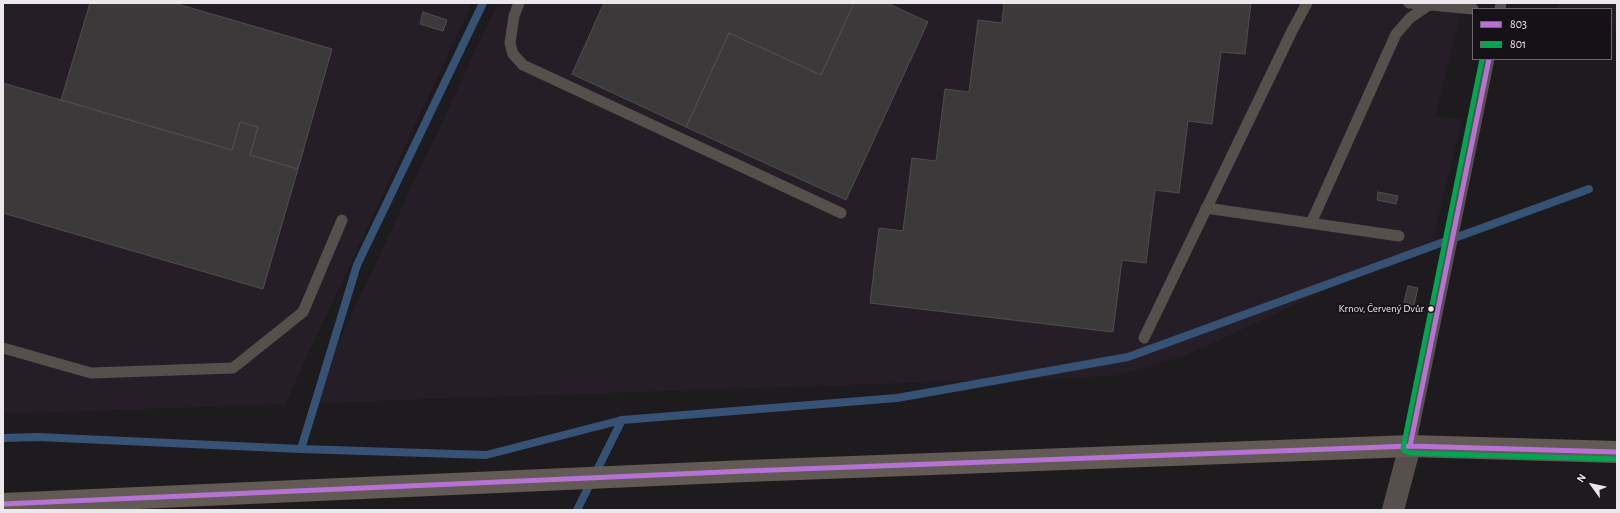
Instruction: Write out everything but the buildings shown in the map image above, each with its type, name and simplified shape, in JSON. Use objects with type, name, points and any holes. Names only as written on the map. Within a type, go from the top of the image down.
[{"type":"main road","points":[[3,504],[738,472],[1410,446],[1617,452]]},
{"type":"street","points":[[1393,510],[1410,446]]},
{"type":"lane","points":[[519,3],[514,16],[510,43],[513,54],[523,65],[841,213]]},
{"type":"lane","points":[[1144,338],[1292,31],[1307,3]]},
{"type":"lane","points":[[1409,3],[1472,9]]},
{"type":"lane","points":[[1311,223],[1396,34],[1410,18],[1429,5]]},
{"type":"lane","points":[[1410,446],[1489,60]]},
{"type":"lane","points":[[1206,208],[1399,236]]},
{"type":"lane","points":[[3,348],[91,373],[234,368],[303,312],[342,220]]},
{"type":"shaded area","points":[[3,3],[472,3],[285,404],[3,414]]},
{"type":"shaded area","points":[[498,3],[1463,3],[1435,117],[1462,119],[1433,240],[1185,356],[1114,376],[310,403]]},
{"type":"shaded area","points":[[1559,3],[1617,3],[1617,31],[1612,31],[1612,8],[1557,8]]},
{"type":"waterway","points":[[3,438],[38,437],[301,449],[357,265],[483,3]]},
{"type":"waterway","points":[[301,449],[486,455],[622,420],[897,398],[1128,357],[1589,189]]},
{"type":"waterway","points":[[577,510],[622,420]]},
{"type":"transit line","name":"801","points":[[1482,60],[1403,448],[1405,451],[1410,453],[1614,459]]},
{"type":"transit line","name":"803","points":[[1410,446],[1489,60]]},
{"type":"transit line","name":"803","points":[[3,504],[746,471],[1410,446],[1617,452]]},
{"type":"place","name":"Krnov, Červený Dvůr","points":[[1431,309]]}]
